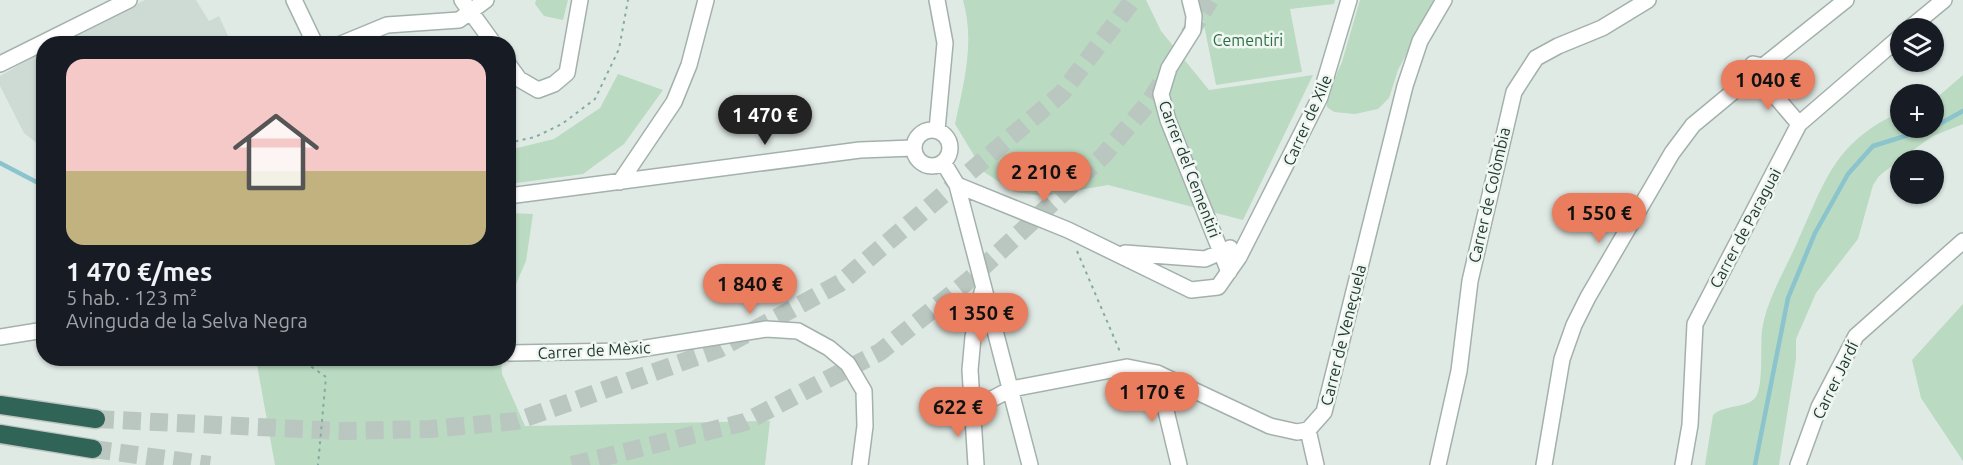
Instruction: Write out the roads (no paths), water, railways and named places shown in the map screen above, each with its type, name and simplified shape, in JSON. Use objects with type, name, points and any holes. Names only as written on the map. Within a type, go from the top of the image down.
[{"type":"highway","points":[[0,405],[96,419]]},
{"type":"highway","points":[[0,434],[93,449]]},
{"type":"street","points":[[56,36],[129,0]]},
{"type":"street","points":[[294,0],[311,36]]},
{"type":"street","points":[[462,0],[488,36]]},
{"type":"street","points":[[360,36],[387,25],[459,20],[486,0]]},
{"type":"street","points":[[516,75],[538,90],[554,84],[567,73],[580,0]]},
{"type":"street","points":[[620,182],[674,102],[689,65],[706,0]]},
{"type":"street","points":[[937,130],[945,43],[938,0]]},
{"type":"street","name":"Carrer del Cementiri","points":[[1190,0],[1193,30],[1169,68],[1161,94],[1167,120],[1229,272]]},
{"type":"street","name":"Carrer de Xile","points":[[957,185],[1068,230],[1191,290],[1218,287],[1229,272],[1291,158],[1320,97],[1349,0]]},
{"type":"street","name":"Carrer de Veneçuela","points":[[1308,430],[1324,412],[1405,86],[1420,41],[1444,0]]},
{"type":"street","name":"Carrer de Colòmbia","points":[[1438,465],[1459,371],[1470,281],[1514,92],[1536,58],[1557,46],[1602,28],[1648,0]]},
{"type":"street","points":[[1544,465],[1562,359],[1574,325],[1672,153],[1693,125],[1846,0]]},
{"type":"street","points":[[1922,18],[1944,0]]},
{"type":"street","points":[[0,64],[36,46]]},
{"type":"street","name":"Carrer de Paraguai","points":[[1683,465],[1690,425],[1695,324],[1799,124],[1890,46]]},
{"type":"street","points":[[1758,74],[1799,124]]},
{"type":"street","points":[[937,130],[945,135],[950,144],[949,154],[943,162],[934,166],[924,164],[916,158],[914,148],[921,133],[937,130]]},
{"type":"street","points":[[516,195],[860,150],[914,148]]},
{"type":"street","points":[[943,162],[957,185],[982,290],[1030,465]]},
{"type":"street","name":"Carrer de Xile","points":[[1116,253],[1205,259],[1234,246],[1250,234]]},
{"type":"street","name":"Carrer Jardí","points":[[1798,465],[1819,407],[1856,336],[1963,241]]},
{"type":"street","points":[[976,465],[970,370],[973,337],[982,290]]},
{"type":"street","name":"Carrer de Mèxic","points":[[516,353],[627,351],[766,329],[798,331],[829,348],[848,364],[864,391],[865,426],[860,465]]},
{"type":"street","points":[[0,337],[36,331]]},
{"type":"street","points":[[973,409],[1011,389],[1127,367],[1157,373],[1270,426],[1297,432],[1308,430],[1316,465]]},
{"type":"street","points":[[1157,373],[1179,465]]},
{"type":"waterway","points":[[1944,121],[1963,111]]},
{"type":"waterway","points":[[1755,465],[1788,298],[1815,233],[1848,174],[1873,146],[1899,138]]},
{"type":"waterway","points":[[0,163],[36,182]]},
{"type":"tunnel","points":[[96,419],[341,431],[430,429],[517,421],[719,349],[840,283],[1062,93],[1133,0]]},
{"type":"tunnel","points":[[1189,35],[1210,0]]},
{"type":"tunnel","points":[[572,465],[745,422],[880,352],[968,281],[1103,156],[1150,101],[1166,75]]},
{"type":"tunnel","points":[[93,449],[210,465]]},
{"type":"park label","name":"Cementiri","points":[[1248,40]]}]
